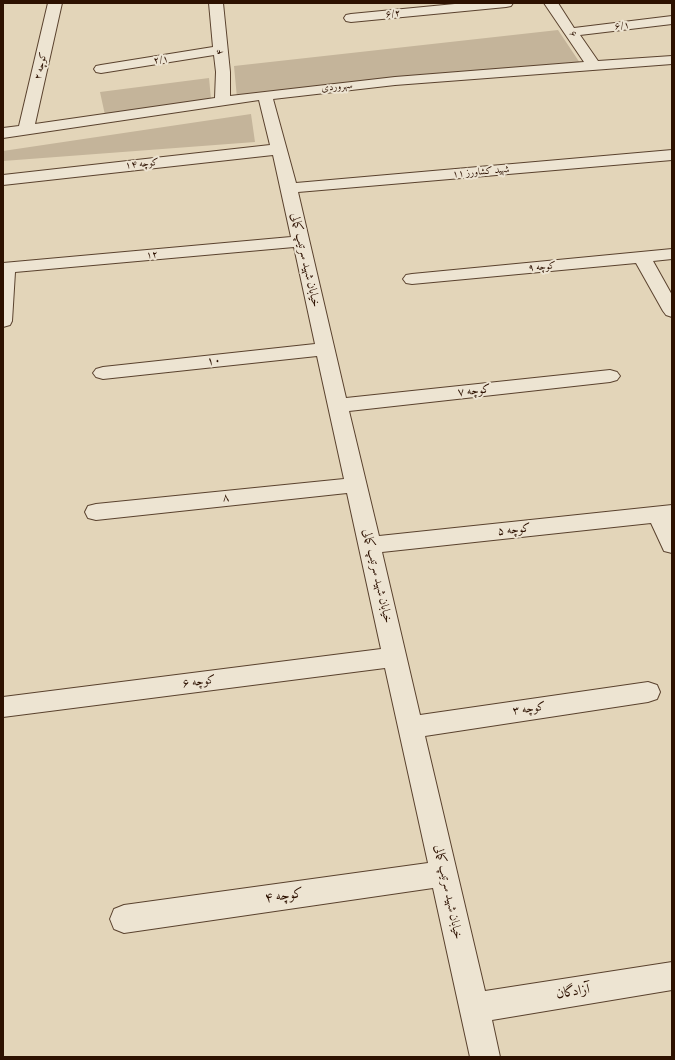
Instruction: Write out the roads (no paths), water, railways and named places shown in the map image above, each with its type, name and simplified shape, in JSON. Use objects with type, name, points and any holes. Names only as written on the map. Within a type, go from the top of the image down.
[{"type":"street","name":"کوچه ۲","points":[[26,129],[55,3]]},
{"type":"street","name":"۴","points":[[216,3],[222,72],[222,101]]},
{"type":"street","name":"۶/۲","points":[[351,18],[506,3]]},
{"type":"street","name":"۶","points":[[551,3],[593,65]]},
{"type":"street","name":"۶/۱","points":[[572,32],[672,20]]},
{"type":"street","name":"۲/۱","points":[[101,69],[220,50]]},
{"type":"street","name":"سهروردی","points":[[3,133],[265,95],[395,81],[672,60]]},
{"type":"street","name":"خیابان شهید سرتیپ کمالی","points":[[265,95],[280,149],[326,349],[485,1057]]},
{"type":"street","name":"کوچه ۱۴","points":[[3,180],[280,149]]},
{"type":"street","name":"۱۱ شهید کشاورز","points":[[289,188],[672,155]]},
{"type":"street","name":"۱۲","points":[[4,268],[300,241]]},
{"type":"street","name":"کوچه ۹","points":[[412,279],[672,254]]},
{"type":"street","points":[[642,257],[672,311]]},
{"type":"street","points":[[3,321],[4,268]]},
{"type":"street","name":"۱۰","points":[[103,373],[326,349]]},
{"type":"street","name":"کوچه ۷","points":[[338,406],[610,376]]},
{"type":"street","name":"۸","points":[[96,512],[356,485]]},
{"type":"street","points":[[665,513],[672,545]]},
{"type":"street","name":"کوچه ۵","points":[[370,545],[665,513]]},
{"type":"street","name":"کوچه ۶","points":[[3,707],[395,657]]},
{"type":"street","name":"کوچه ۳","points":[[411,727],[648,692]]},
{"type":"street","name":"کوچه ۴","points":[[124,919],[444,874]]},
{"type":"street","name":"آزادگان","points":[[473,1008],[672,976]]}]
